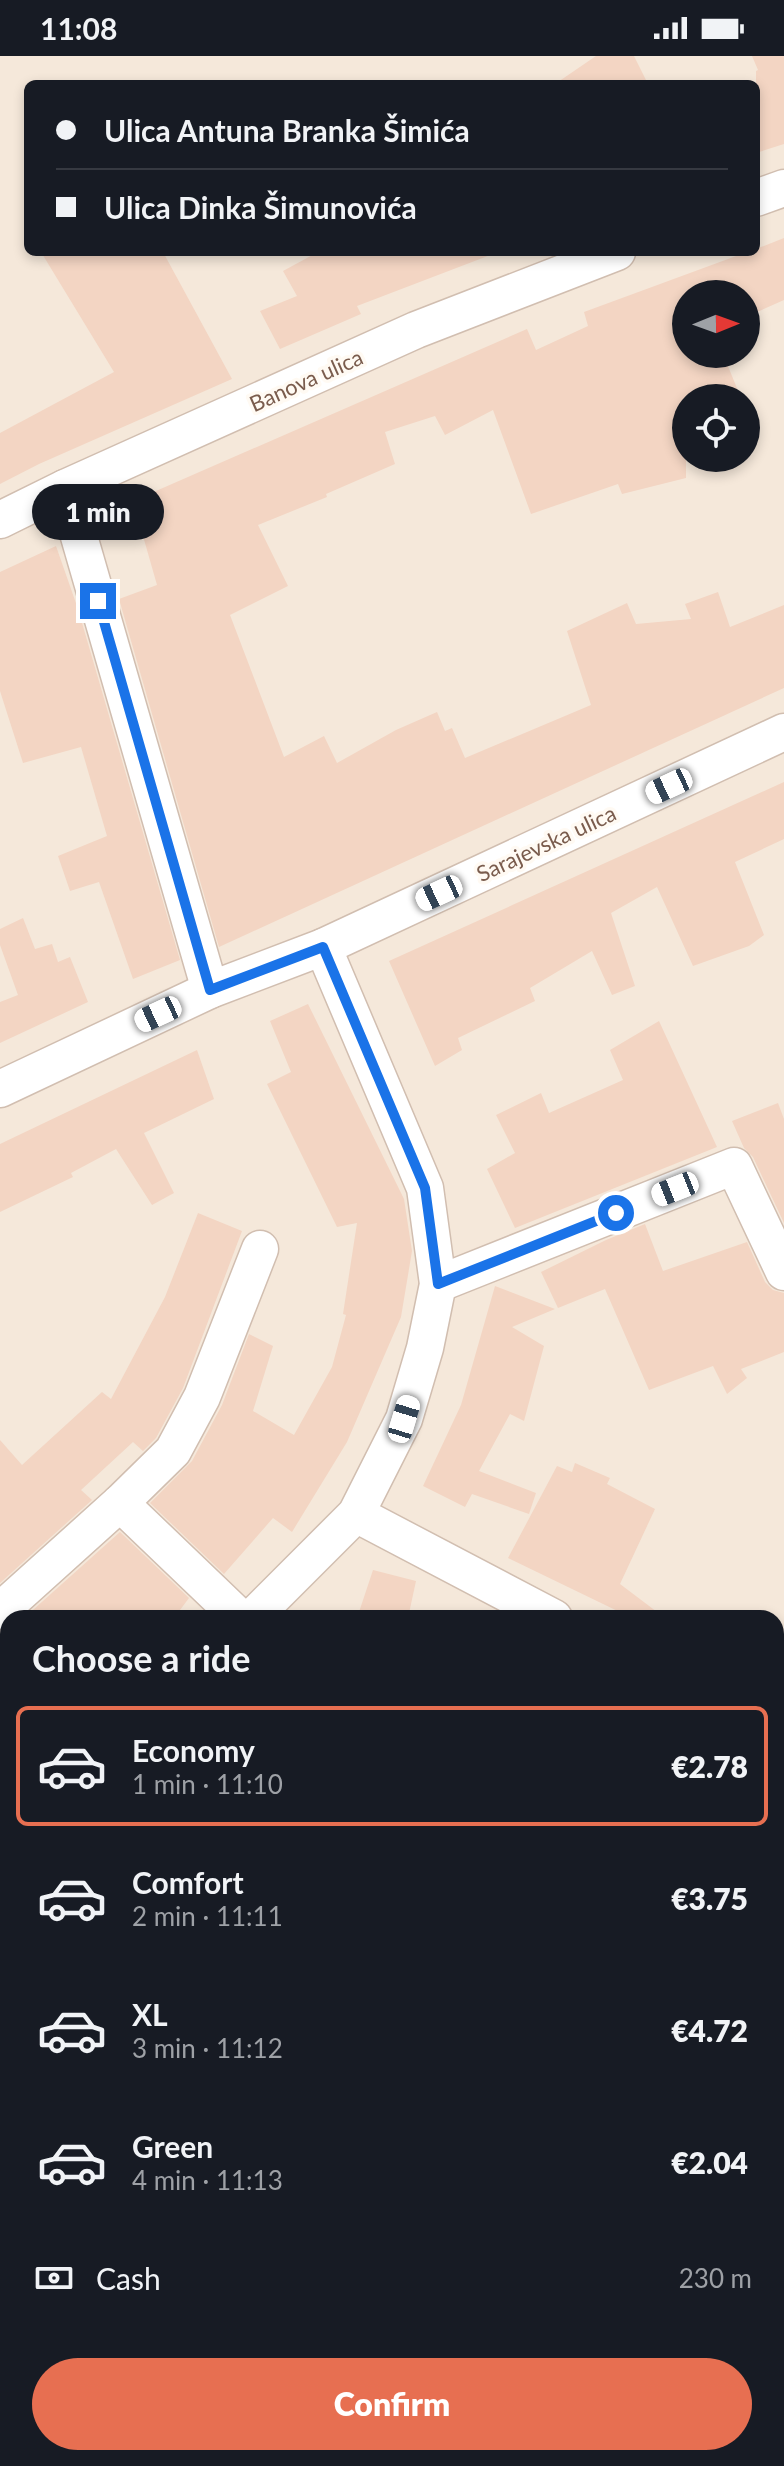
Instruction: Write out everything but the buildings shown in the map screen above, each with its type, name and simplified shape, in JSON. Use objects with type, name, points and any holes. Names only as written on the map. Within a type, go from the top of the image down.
[{"type":"street","points":[[760,197],[784,188]]},
{"type":"street","name":"Banova ulica","points":[[0,520],[416,330],[607,256]]},
{"type":"street","points":[[65,488],[210,990]]},
{"type":"street","name":"Sarajevska ulica","points":[[0,1089],[210,990],[323,947],[784,732]]},
{"type":"street","points":[[260,1610],[356,1514],[404,1419],[425,1348],[438,1284],[425,1188],[323,947]]},
{"type":"street","points":[[438,1284],[734,1166],[784,1272]]},
{"type":"street","points":[[1,1610],[173,1451],[202,1397],[260,1249]]},
{"type":"street","points":[[120,1503],[232,1610]]},
{"type":"street","points":[[356,1514],[539,1610]]},
{"type":"shaded area","points":[[0,56],[784,56],[784,1610],[0,1610]]},
{"type":"route","points":[[98,601],[210,990],[323,947],[425,1188],[438,1284],[616,1213]]}]
